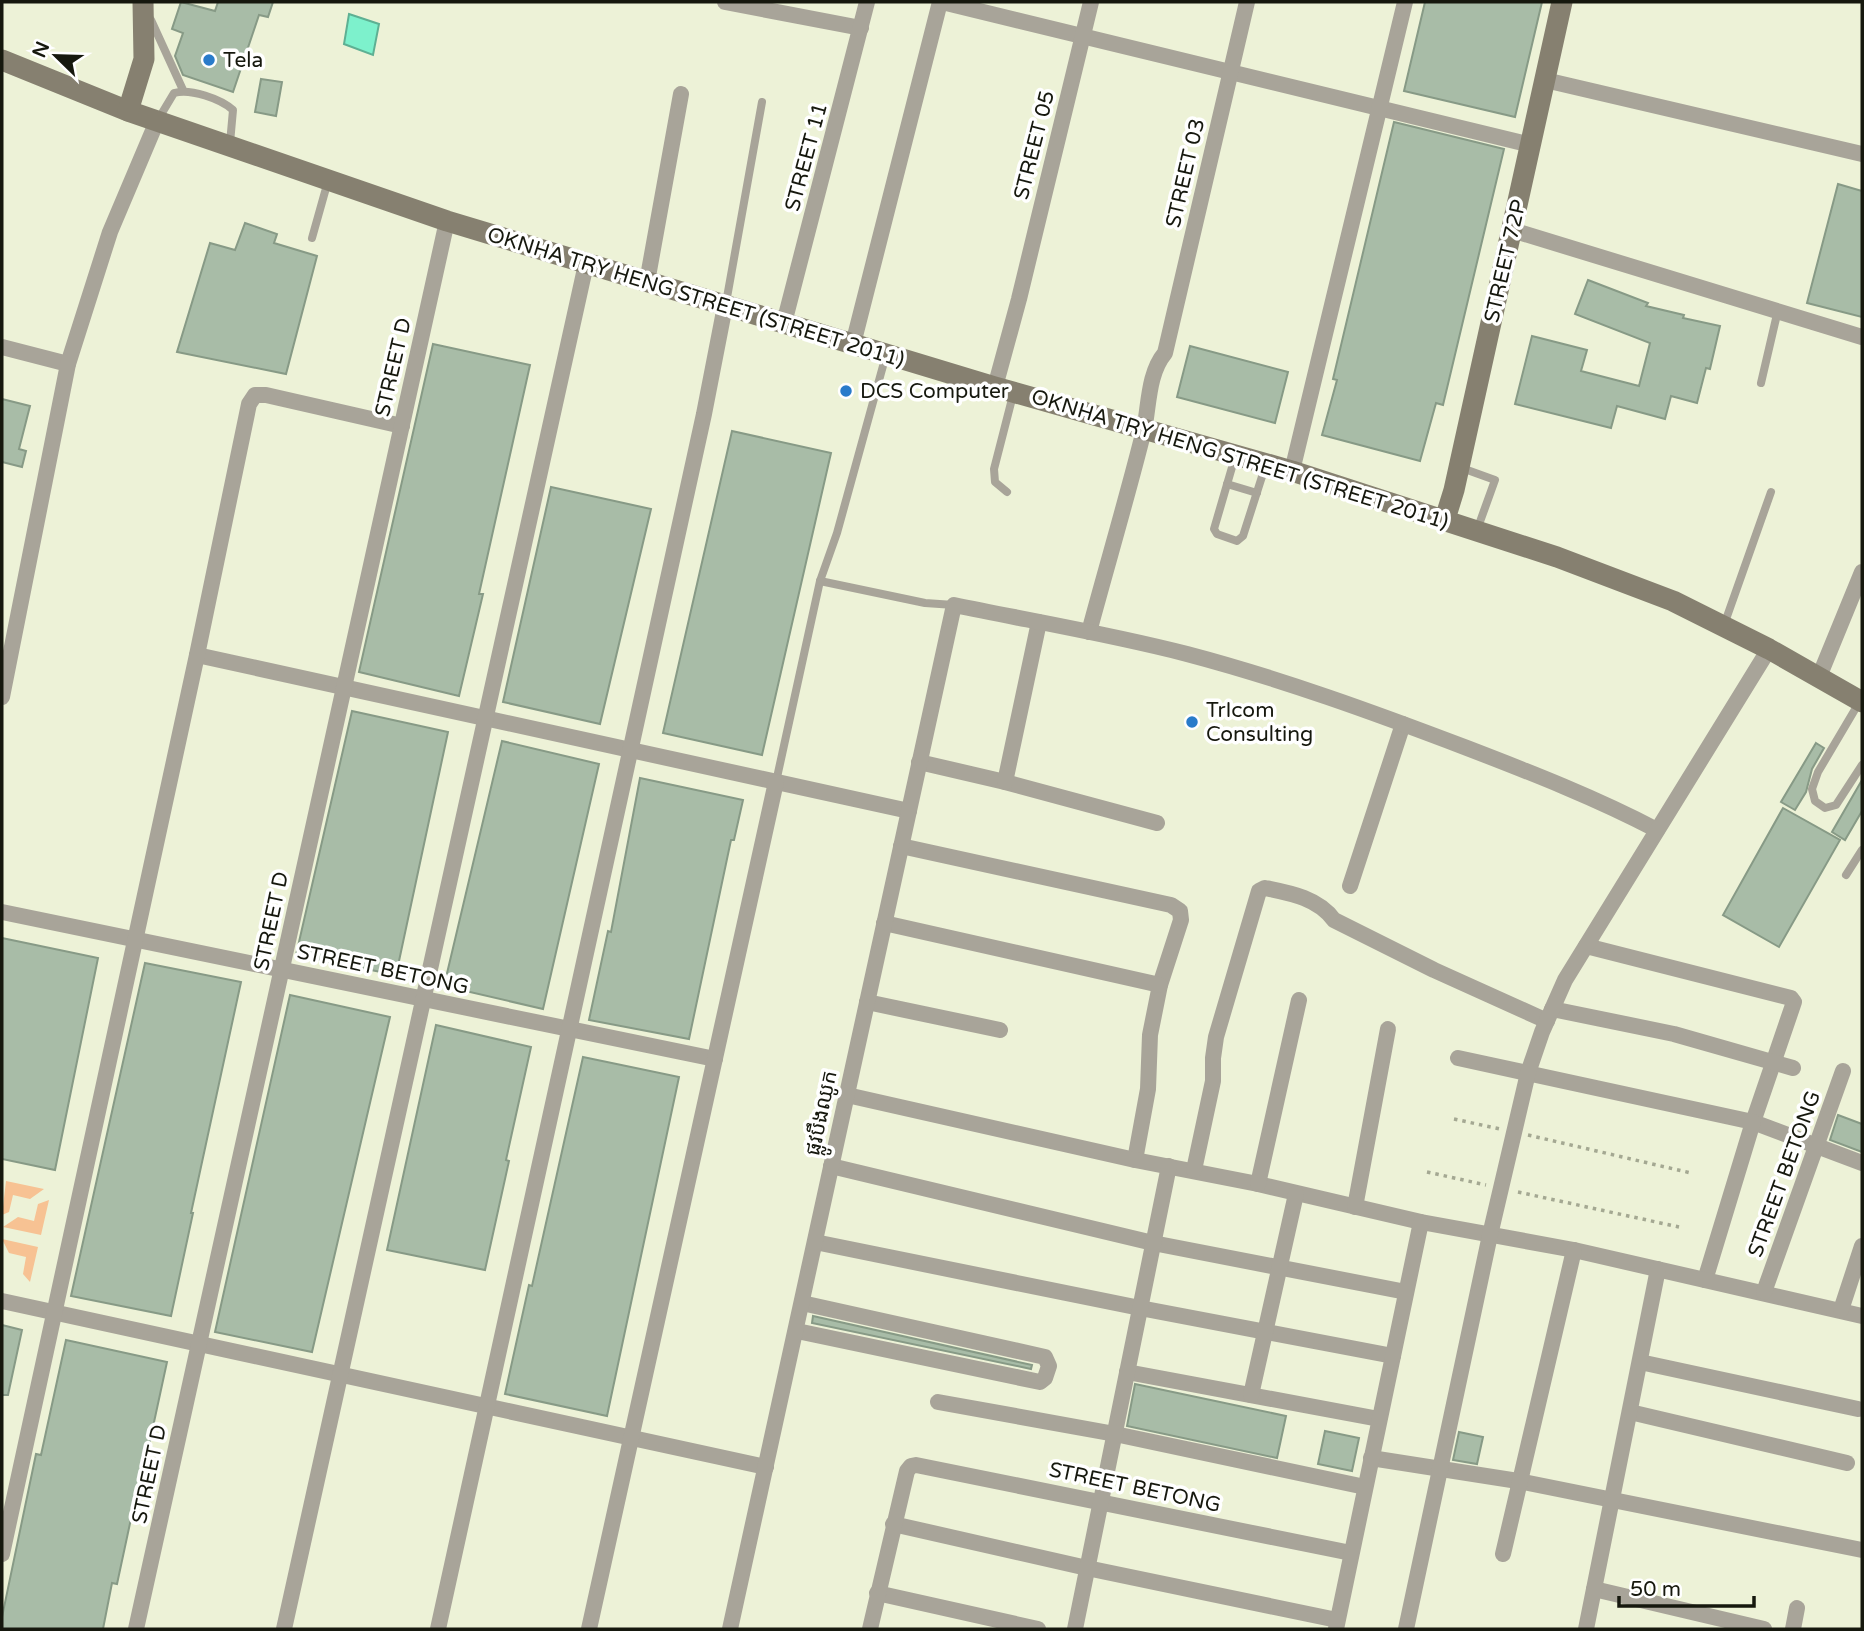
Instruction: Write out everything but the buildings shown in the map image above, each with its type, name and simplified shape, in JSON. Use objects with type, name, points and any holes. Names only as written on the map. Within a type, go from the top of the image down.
[{"type":"main road","name":"STREET 72P","points":[[1445,519],[1459,467],[1562,2]]},
{"type":"main road","points":[[128,111],[144,59],[143,3]]},
{"type":"main road","name":"OKNHA TRY HENG STREET (STREET 2011)","points":[[2,60],[128,111],[447,221],[1005,390],[1236,454],[1477,530],[1673,601],[1769,649],[1861,702]]},
{"type":"street","points":[[725,2],[861,28]]},
{"type":"street","name":"STREET 11","points":[[784,323],[867,2]]},
{"type":"street","points":[[853,344],[941,2],[1531,145]]},
{"type":"street","name":"STREET 05","points":[[1005,390],[1019,299],[1091,2]]},
{"type":"street","name":"STREET 03","points":[[1089,632],[1144,428],[1161,390],[1168,362],[1165,353],[1247,2]]},
{"type":"street","points":[[1292,471],[1405,2]]},
{"type":"street","points":[[1545,80],[1862,154]]},
{"type":"street","points":[[647,282],[681,94]]},
{"type":"street","points":[[2,697],[68,364],[110,232],[158,121]]},
{"type":"street","name":"STREET D","points":[[136,1629],[447,221]]},
{"type":"street","points":[[1512,230],[1862,337]]},
{"type":"street","points":[[284,1629],[586,264]]},
{"type":"street","points":[[438,1629],[631,750],[725,306]]},
{"type":"street","points":[[2,347],[68,364]]},
{"type":"street","points":[[2,1554],[249,404],[255,395],[266,395],[402,426]]},
{"type":"street","points":[[1819,677],[1862,572]]},
{"type":"street","points":[[954,605],[1186,654],[1280,681],[1543,777],[1620,810],[1657,830]]},
{"type":"street","name":"ផ្លូវបឹងឈូក","points":[[730,1629],[954,605]]},
{"type":"street","points":[[1005,782],[1039,622]]},
{"type":"street","points":[[1406,1629],[1490,1235],[1528,1073],[1565,980],[1769,649]]},
{"type":"street","points":[[197,655],[909,811]]},
{"type":"street","points":[[1350,887],[1403,724]]},
{"type":"street","points":[[919,762],[1157,823]]},
{"type":"street","points":[[589,1629],[776,782]]},
{"type":"street","points":[[901,846],[1171,905],[1180,911],[1181,920],[1160,985],[1150,1035],[1148,1089],[1135,1160]]},
{"type":"street","points":[[1194,1170],[1213,1081],[1213,1058],[1222,1015],[1259,891],[1265,888],[1308,899],[1326,909],[1334,919],[1434,970],[1550,1015],[1674,1034],[1793,1068]]},
{"type":"street","name":"STREET BETONG","points":[[2,912],[715,1059]]},
{"type":"street","points":[[884,923],[1160,985]]},
{"type":"street","points":[[1586,946],[1791,998],[1794,1002],[1753,1122],[1705,1280]]},
{"type":"street","points":[[1258,1184],[1299,1000]]},
{"type":"street","points":[[867,1002],[1000,1030]]},
{"type":"street","points":[[1355,1207],[1388,1030]]},
{"type":"street","points":[[1458,1058],[1753,1122],[1862,1163]]},
{"type":"street","name":"STREET BETONG","points":[[1764,1292],[1843,1071]]},
{"type":"street","points":[[847,1095],[1421,1222],[1574,1250],[1862,1316]]},
{"type":"street","points":[[831,1166],[1153,1243],[1406,1292]]},
{"type":"street","points":[[1075,1629],[1169,1166]]},
{"type":"street","points":[[1251,1395],[1296,1194]]},
{"type":"street","points":[[870,1629],[893,1524],[1336,1625],[1421,1222]]},
{"type":"street","points":[[815,1242],[1393,1356]]},
{"type":"street","points":[[1841,1310],[1862,1246]]},
{"type":"street","points":[[1503,1554],[1574,1250]]},
{"type":"street","points":[[1586,1629],[1658,1269]]},
{"type":"street","points":[[2,1301],[766,1467]]},
{"type":"street","points":[[797,1331],[1040,1382],[1045,1378],[1049,1366],[1045,1357],[802,1303]]},
{"type":"street","points":[[1640,1362],[1858,1409]]},
{"type":"street","points":[[1127,1372],[1379,1419]]},
{"type":"street","points":[[938,1402],[1115,1434],[1365,1487]]},
{"type":"street","points":[[1630,1412],[1847,1463]]},
{"type":"street","points":[[1371,1458],[1518,1481],[1612,1502],[1862,1550]]},
{"type":"street","name":"STREET BETONG","points":[[893,1524],[907,1471],[911,1466],[925,1465],[1352,1553]]},
{"type":"street","points":[[1594,1589],[1764,1629]]},
{"type":"street","points":[[877,1593],[1038,1629]]},
{"type":"street","points":[[1793,1629],[1797,1608]]},
{"type":"lane","points":[[143,3],[183,90]]},
{"type":"lane","points":[[158,121],[174,93],[183,90],[226,104],[233,110],[230,147]]},
{"type":"lane","points":[[725,306],[762,102]]},
{"type":"lane","points":[[312,238],[328,181]]},
{"type":"lane","points":[[1761,383],[1778,310]]},
{"type":"lane","points":[[776,782],[820,581],[837,533],[886,354]]},
{"type":"lane","points":[[1005,390],[994,469],[995,482],[1007,492]]},
{"type":"lane","points":[[1236,454],[1214,532],[1237,541],[1243,536],[1266,463]]},
{"type":"lane","points":[[1459,467],[1495,480],[1477,530]]},
{"type":"lane","points":[[1227,484],[1256,494]]},
{"type":"lane","points":[[1724,625],[1771,492]]},
{"type":"lane","points":[[820,581],[925,603],[954,605]]},
{"type":"lane","points":[[1861,702],[1818,772],[1812,789],[1815,801],[1825,808],[1836,805],[1862,765]]},
{"type":"lane","points":[[1846,876],[1862,850]]},
{"type":"path","points":[[1454,1119],[1691,1173]]},
{"type":"path","points":[[1427,1172],[1679,1227]]},
{"type":"shaded area","points":[[349,14],[379,24],[373,55],[344,44]]},
{"type":"shaded area","points":[[6,1181],[44,1189],[30,1199],[13,1195],[9,1212],[2,1215]]},
{"type":"shaded area","points":[[49,1200],[41,1235],[3,1227],[18,1217],[34,1221],[38,1204]]},
{"type":"shaded area","points":[[2,1239],[38,1247],[30,1282],[23,1274],[26,1257],[9,1253]]},
{"type":"place","name":"Tela","points":[[209,60]]},
{"type":"place","name":"DCS Computer","points":[[846,391]]},
{"type":"place","name":"TrIcom Consulting","points":[[1192,722]]}]
